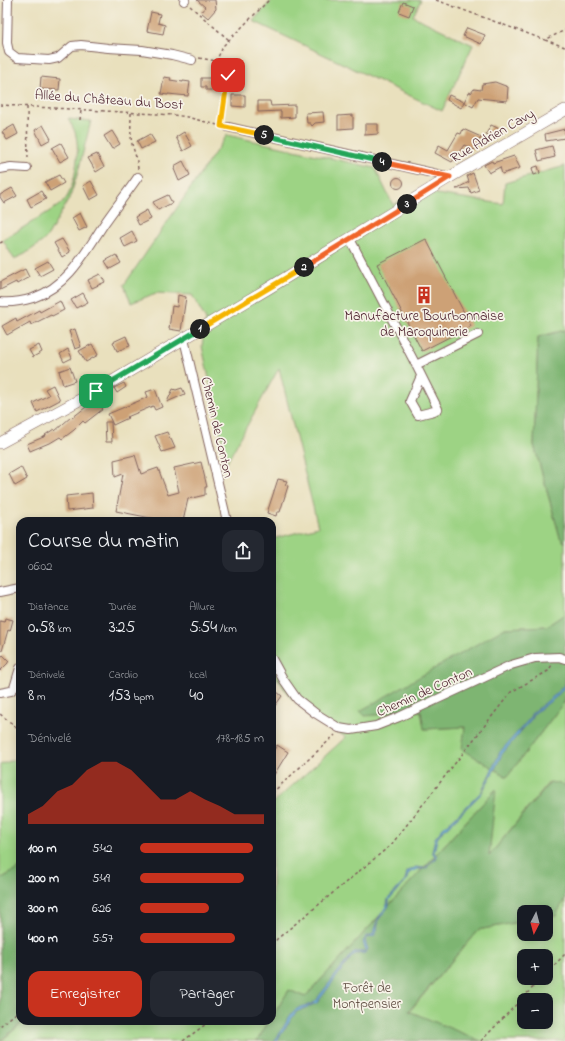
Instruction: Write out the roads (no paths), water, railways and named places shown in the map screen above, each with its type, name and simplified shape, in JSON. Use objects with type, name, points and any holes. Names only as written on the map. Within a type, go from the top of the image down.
[{"type":"main road","name":"Rue Adrien Cavy","points":[[0,443],[96,391],[350,239],[450,177],[565,110]]},
{"type":"street","points":[[8,0],[7,43],[9,52],[17,58],[49,60],[58,58],[72,46],[81,45],[142,50],[192,60]]},
{"type":"street","points":[[224,126],[450,177]]},
{"type":"street","points":[[0,169],[11,167],[27,168]]},
{"type":"street","points":[[0,302],[28,300],[42,295],[64,280],[75,268],[115,208],[138,177]]},
{"type":"street","points":[[350,239],[416,366],[438,409],[418,415],[410,401],[421,376]]},
{"type":"street","points":[[416,366],[478,334]]},
{"type":"street","name":"Chemin de Conton","points":[[184,339],[226,517]]},
{"type":"street","points":[[0,592],[16,589]]},
{"type":"street","name":"Chemin de Conton","points":[[276,667],[283,680],[297,699],[315,713],[339,728],[351,730],[376,726],[399,717],[511,665],[535,658],[562,658]]},
{"type":"street","points":[[0,693],[11,691],[14,688],[16,681]]},
{"type":"water","points":[[565,684],[565,687],[555,698],[532,715],[532,718],[502,754],[481,794],[439,835],[434,852],[437,856],[436,859],[429,864],[435,856],[432,852],[435,838],[443,828],[482,791],[500,752],[530,718],[531,714],[555,695]]},
{"type":"water","points":[[429,864],[427,868],[418,869],[409,873],[406,882],[389,900],[389,906],[379,919],[374,936],[367,938],[365,941],[368,949],[367,951],[365,953],[355,954],[317,1003],[296,1012],[277,1041],[274,1041],[293,1012],[298,1008],[315,1002],[354,952],[366,951],[363,942],[366,937],[373,934],[377,920],[387,905],[388,899],[405,881],[407,872],[416,867],[424,868]]},
{"type":"place","name":"Manufacture Bourbonnaise de Maroquinerie","points":[[424,295]]},
{"type":"park label","name":"Forêt de Montpensier","points":[[367,996]]}]
